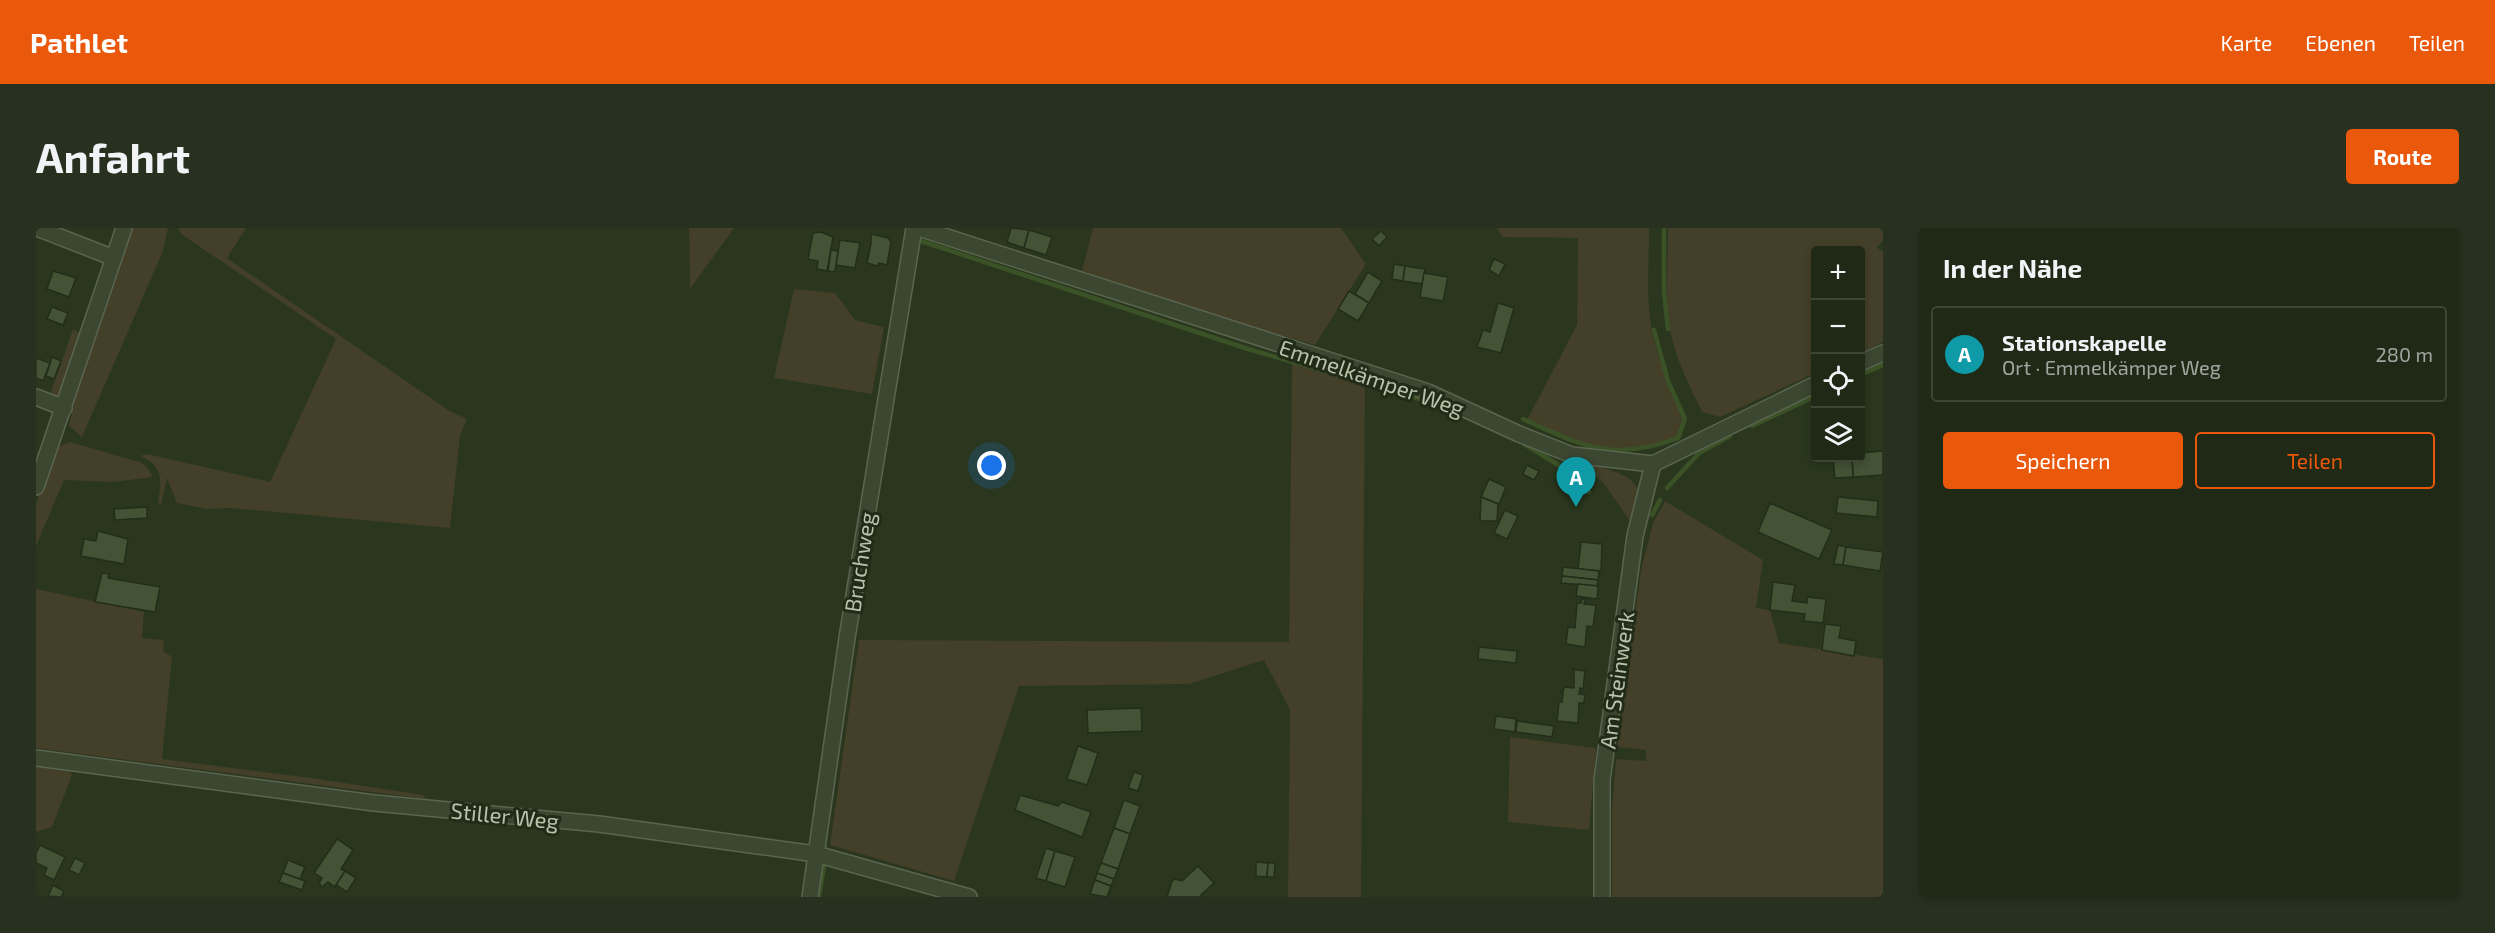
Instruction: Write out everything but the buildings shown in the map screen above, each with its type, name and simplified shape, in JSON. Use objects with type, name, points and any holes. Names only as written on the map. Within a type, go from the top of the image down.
[{"type":"street","points":[[37,228],[114,258]]},
{"type":"street","points":[[36,487],[124,228]]},
{"type":"street","name":"Emmelkämper Weg","points":[[916,228],[1428,392],[1519,435],[1572,455],[1653,465]]},
{"type":"street","name":"Bruchweg","points":[[810,897],[849,626],[916,228]]},
{"type":"street","points":[[1865,361],[1883,352]]},
{"type":"street","points":[[1653,465],[1811,386]]},
{"type":"street","points":[[36,397],[64,408]]},
{"type":"street","name":"Am Steinwerk","points":[[1602,897],[1602,780],[1635,536],[1653,465]]},
{"type":"street","name":"Stiller Weg","points":[[36,758],[374,802],[599,824],[816,854],[969,897]]},
{"type":"shaded area","points":[[130,228],[168,228],[163,251],[82,437],[69,426],[73,407],[71,401]]},
{"type":"shaded area","points":[[178,228],[246,228],[227,258],[448,410],[467,419],[460,436],[450,528],[232,508],[207,509],[177,503],[167,478],[161,505],[158,504],[160,476],[154,465],[140,456],[147,454],[270,482],[336,339],[181,234]]},
{"type":"shaded area","points":[[689,228],[734,228],[690,289]]},
{"type":"shaded area","points":[[1093,228],[1341,228],[1366,264],[1315,345],[1254,328],[1082,271]]},
{"type":"shaded area","points":[[1497,228],[1649,228],[1649,313],[1660,360],[1684,419],[1677,437],[1635,449],[1600,448],[1566,437],[1527,420],[1577,325],[1578,238],[1503,237]]},
{"type":"shaded area","points":[[1668,228],[1883,228],[1883,240],[1877,248],[1883,251],[1883,342],[1865,351],[1865,246],[1811,246],[1811,375],[1720,417],[1702,412],[1688,384],[1671,334],[1667,295]]},
{"type":"shaded area","points":[[794,289],[835,293],[855,320],[884,327],[872,394],[774,378]]},
{"type":"shaded area","points":[[73,329],[81,334],[63,394],[57,399],[49,398]]},
{"type":"shaded area","points":[[1292,363],[1365,384],[1361,897],[1288,897],[1290,710],[1264,660],[1189,684],[1019,686],[954,881],[830,845],[859,640],[1289,642]]},
{"type":"shaded area","points":[[70,442],[139,462],[146,466],[153,477],[113,482],[64,480],[36,546],[36,504],[54,452],[57,447]]},
{"type":"shaded area","points":[[1587,463],[1622,475],[1636,486],[1639,493],[1638,503],[1629,520],[1606,486],[1586,466]]},
{"type":"shaded area","points":[[1665,501],[1763,560],[1756,608],[1770,610],[1779,643],[1883,659],[1883,897],[1612,897],[1612,810],[1616,759],[1646,761],[1646,750],[1617,747],[1641,570],[1653,523]]},
{"type":"shaded area","points":[[36,589],[144,612],[142,638],[164,640],[163,651],[172,657],[162,759],[424,795],[425,799],[36,748]]},
{"type":"shaded area","points":[[1510,737],[1596,748],[1589,830],[1508,822]]},
{"type":"shaded area","points":[[36,765],[70,770],[72,775],[52,827],[36,832]]},
{"type":"waterway","points":[[1664,228],[1664,292],[1668,329]]},
{"type":"waterway","points":[[921,241],[1248,349],[1437,404]]},
{"type":"waterway","points":[[1523,419],[1563,437],[1598,448],[1634,449],[1678,438],[1685,419],[1668,381],[1654,330]]},
{"type":"waterway","points":[[1865,373],[1883,365]]},
{"type":"waterway","points":[[1752,426],[1811,398]]},
{"type":"waterway","points":[[1667,488],[1699,453],[1730,436]]},
{"type":"waterway","points":[[1524,444],[1557,464],[1589,492]]},
{"type":"waterway","points":[[1652,515],[1660,500]]},
{"type":"waterway","points":[[819,897],[824,866]]},
{"type":"place","name":"Stationskapelle","points":[[1576,507]]}]
